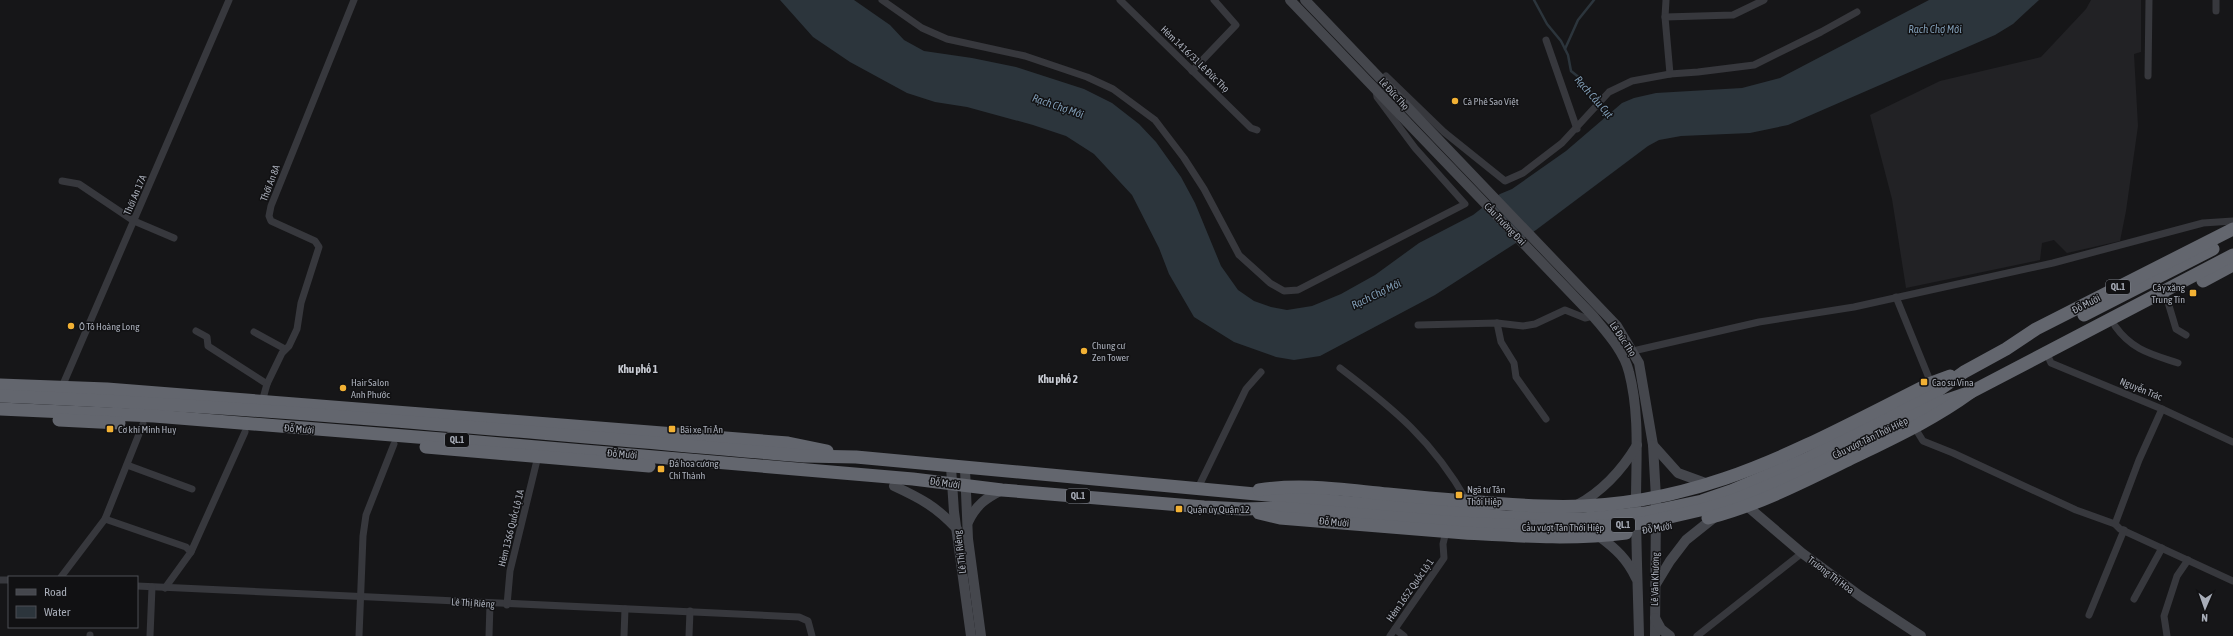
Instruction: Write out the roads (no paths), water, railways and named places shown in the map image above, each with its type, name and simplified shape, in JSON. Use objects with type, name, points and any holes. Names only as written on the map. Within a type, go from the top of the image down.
[{"type":"highway","name":"Đỗ Mười","points":[[1243,492],[1284,486],[1467,501],[1575,506],[1636,502],[1677,493],[1710,484],[1760,467],[1936,392],[1964,372],[2006,349],[2036,329],[2233,229]]},
{"type":"highway","name":"Đỗ Mười","points":[[2006,349],[2041,336],[2233,239]]},
{"type":"highway","name":"Đỗ Mười","points":[[0,410],[154,416],[913,479],[1002,490],[1243,509],[1280,518],[1446,531],[1549,537],[1605,536],[1656,529],[1716,516],[1747,506],[1811,479],[1915,428],[1945,411],[1971,392],[2233,255]]},
{"type":"highway","name":"Đỗ Mười","points":[[2046,352],[2062,351],[2115,326],[2233,265]]},
{"type":"highway","name":"Đỗ Mười","points":[[0,385],[237,409],[798,455],[856,457],[970,469],[1243,492],[1280,503]]},
{"type":"highway","name":"Đỗ Mười","points":[[0,396],[107,389],[788,443],[856,457]]},
{"type":"highway","name":"Đỗ Mười","points":[[1936,392],[1971,392]]},
{"type":"highway","name":"Cầu vượt Tân Thới Hiệp","points":[[1280,503],[1531,518],[1583,519],[1645,513],[1702,501],[1753,483],[1809,458],[1936,392]]},
{"type":"highway","points":[[237,409],[262,402]]},
{"type":"highway","name":"Đỗ Mười","points":[[0,418],[143,424],[894,486]]},
{"type":"highway","name":"QL.1","points":[[894,486],[913,479]]},
{"type":"highway","points":[[1677,493],[1683,524]]},
{"type":"highway","name":"Đỗ Mười","points":[[1243,509],[1280,503]]},
{"type":"highway","points":[[1605,536],[1608,505]]},
{"type":"main road","name":"Lê Đức Thọ","points":[[1290,0],[1376,89],[1478,189]]},
{"type":"main road","name":"Lê Đức Thọ","points":[[1305,0],[1478,189]]},
{"type":"main road","name":"Cầu Trường Đai","points":[[1478,189],[1542,255]]},
{"type":"main road","name":"Lê Đức Thọ","points":[[1542,255],[1605,330],[1621,354],[1629,370],[1638,445],[1636,502]]},
{"type":"main road","name":"Lê Đức Thọ","points":[[1542,255],[1617,326],[1639,363],[1653,445],[1656,498]]},
{"type":"main road","points":[[1621,354],[1632,351]]},
{"type":"main road","points":[[1575,506],[1607,485],[1626,463],[1638,445]]},
{"type":"main road","points":[[1653,445],[1678,473],[1710,484]]},
{"type":"main road","name":"Lê Thị Riêng","points":[[951,467],[951,484],[971,636]]},
{"type":"main road","name":"Lê Thị Riêng","points":[[970,469],[966,486],[968,540],[981,636]]},
{"type":"main road","points":[[894,486],[929,503],[944,514],[957,529]]},
{"type":"main road","points":[[968,522],[977,506],[984,499],[1002,490]]},
{"type":"main road","name":"Lê Văn Khương","points":[[1655,636],[1656,498]]},
{"type":"main road","name":"Lê Văn Khương","points":[[1636,502],[1639,636]]},
{"type":"main road","name":"Trương Thị Hoa","points":[[1747,506],[1802,553],[1866,601],[1920,636]]},
{"type":"main road","points":[[1655,586],[1670,561],[1686,540],[1716,516]]},
{"type":"main road","points":[[1605,536],[1630,565],[1638,583]]},
{"type":"main road","points":[[1655,617],[1661,629],[1670,636]]},
{"type":"street","name":"Thới An 17A","points":[[60,392],[229,0]]},
{"type":"street","name":"Thới An 8A","points":[[262,402],[267,384],[297,329],[301,303],[319,247],[315,241],[271,221],[269,216],[270,211],[354,0]]},
{"type":"street","name":"Lê Đức Thọ","points":[[882,0],[922,28],[947,39],[1025,56],[1087,76],[1113,89],[1155,120],[1204,189],[1239,255],[1270,283],[1284,291],[1298,290],[1465,204],[1415,148],[1377,97],[1376,89]]},
{"type":"street","name":"Hẻm 1416/31 Lê Đức Thọ","points":[[1120,0],[1251,128],[1257,130]]},
{"type":"street","points":[[1192,70],[1236,26],[1214,0]]},
{"type":"street","points":[[1666,0],[1665,17],[1670,74]]},
{"type":"street","points":[[1665,17],[1733,15],[1764,0]]},
{"type":"street","points":[[2148,76],[2149,0]]},
{"type":"street","points":[[2216,0],[2216,11]]},
{"type":"street","points":[[1577,129],[1587,114],[1609,92],[1632,81],[1670,74],[1754,65],[1821,32],[1857,12]]},
{"type":"street","points":[[1546,40],[1577,129]]},
{"type":"street","name":"Lê Đức Thọ","points":[[1386,76],[1444,132],[1505,181],[1523,173],[1562,143],[1577,129]]},
{"type":"street","points":[[62,180],[79,184],[134,221],[174,238]]},
{"type":"street","points":[[1632,351],[1760,322],[1854,307],[2053,263],[2203,222],[2233,220]]},
{"type":"street","points":[[1896,297],[1936,392]]},
{"type":"street","points":[[2167,299],[2176,329],[2186,335]]},
{"type":"street","points":[[1418,325],[1497,323],[1523,326],[1535,324],[1565,310],[1585,318],[1593,316]]},
{"type":"street","points":[[1497,323],[1501,342],[1514,363],[1516,377],[1546,419]]},
{"type":"street","points":[[2115,326],[2125,340],[2158,356],[2178,363]]},
{"type":"street","points":[[196,330],[207,337],[208,346],[267,384]]},
{"type":"street","points":[[254,332],[285,349]]},
{"type":"street","name":"Nguyễn Trác","points":[[2046,352],[2051,363],[2162,409],[2233,442]]},
{"type":"street","points":[[1340,368],[1386,403],[1432,447],[1467,501]]},
{"type":"street","points":[[1198,488],[1246,389],[1261,372]]},
{"type":"street","points":[[2115,524],[2139,460],[2162,409]]},
{"type":"street","points":[[62,576],[105,519],[143,424]]},
{"type":"street","points":[[1915,428],[1923,441],[1960,456],[2076,510],[2115,524],[2124,530],[2233,581]]},
{"type":"street","points":[[165,588],[191,552],[245,432]]},
{"type":"street","points":[[359,636],[366,515],[394,444]]},
{"type":"street","name":"Hẻm 1366 Quốc Lộ 1A","points":[[507,605],[508,587],[514,552],[538,456]]},
{"type":"street","points":[[127,464],[192,489]]},
{"type":"street","points":[[105,519],[186,548],[191,552]]},
{"type":"street","points":[[2089,615],[2124,530]]},
{"type":"street","name":"Hẻm 1652 Quốc Lộ 1","points":[[1390,636],[1444,558],[1443,544],[1446,531]]},
{"type":"street","points":[[2134,599],[2162,548]]},
{"type":"street","points":[[1697,636],[1802,553]]},
{"type":"street","points":[[2168,636],[2164,616],[2177,576],[2188,560]]},
{"type":"street","name":"Lê Thị Riêng","points":[[138,586],[507,605],[799,617],[808,621],[812,636]]},
{"type":"street","points":[[150,636],[152,587]]},
{"type":"street","points":[[489,636],[490,604]]},
{"type":"street","points":[[624,636],[625,609]]},
{"type":"street","points":[[689,636],[690,612]]},
{"type":"street","points":[[1395,629],[1404,636]]},
{"type":"water","name":"Rạch Chợ Mới","points":[[780,0],[854,0],[890,25],[904,40],[924,51],[972,58],[1016,67],[1084,89],[1112,103],[1139,124],[1156,142],[1181,177],[1195,203],[1221,266],[1238,290],[1254,301],[1271,307],[1287,310],[1312,306],[1341,294],[1375,275],[1419,243],[1473,215],[1500,194],[1512,189],[1566,151],[1622,103],[1634,98],[1656,93],[1742,88],[1780,78],[1929,0],[2039,0],[2013,24],[1995,35],[1788,125],[1750,133],[1681,136],[1659,140],[1648,146],[1536,230],[1435,295],[1320,356],[1294,360],[1276,357],[1234,342],[1194,317],[1169,274],[1159,248],[1132,195],[1094,154],[1066,136],[1033,125],[967,107],[935,102],[907,93],[850,62],[813,37]]},
{"type":"waterway","name":"Rạch Cầu Cụt","points":[[1534,0],[1547,24],[1561,41],[1568,55],[1571,71],[1581,79],[1610,115]]},
{"type":"waterway","points":[[1565,49],[1578,20],[1594,0]]},
{"type":"place","name":"Cà Phê Sao Việt","points":[[1455,101]]},
{"type":"place","name":"Cây xăng Trung Tín","points":[[2193,293]]},
{"type":"place","name":"Ô Tô Hoàng Long","points":[[71,326]]},
{"type":"place","name":"Chung cư Zen Tower","points":[[1084,351]]},
{"type":"place","name":"Cao su Vina","points":[[1924,382]]},
{"type":"place","name":"Hair Salon Anh Phước","points":[[343,388]]},
{"type":"place","name":"Cơ khí Minh Huy","points":[[110,429]]},
{"type":"place","name":"Bãi xe Tri Ân","points":[[672,429]]},
{"type":"place","name":"Đá hoa cương Chí Thành","points":[[661,469]]},
{"type":"place","name":"Ngã tư Tân Thới Hiệp","points":[[1459,495]]},
{"type":"place","name":"Quận ủy Quận 12","points":[[1179,509]]},
{"type":"district","name":"Khu phố 1","points":[[638,369]]},
{"type":"district","name":"Khu phố 2","points":[[1058,379]]}]
